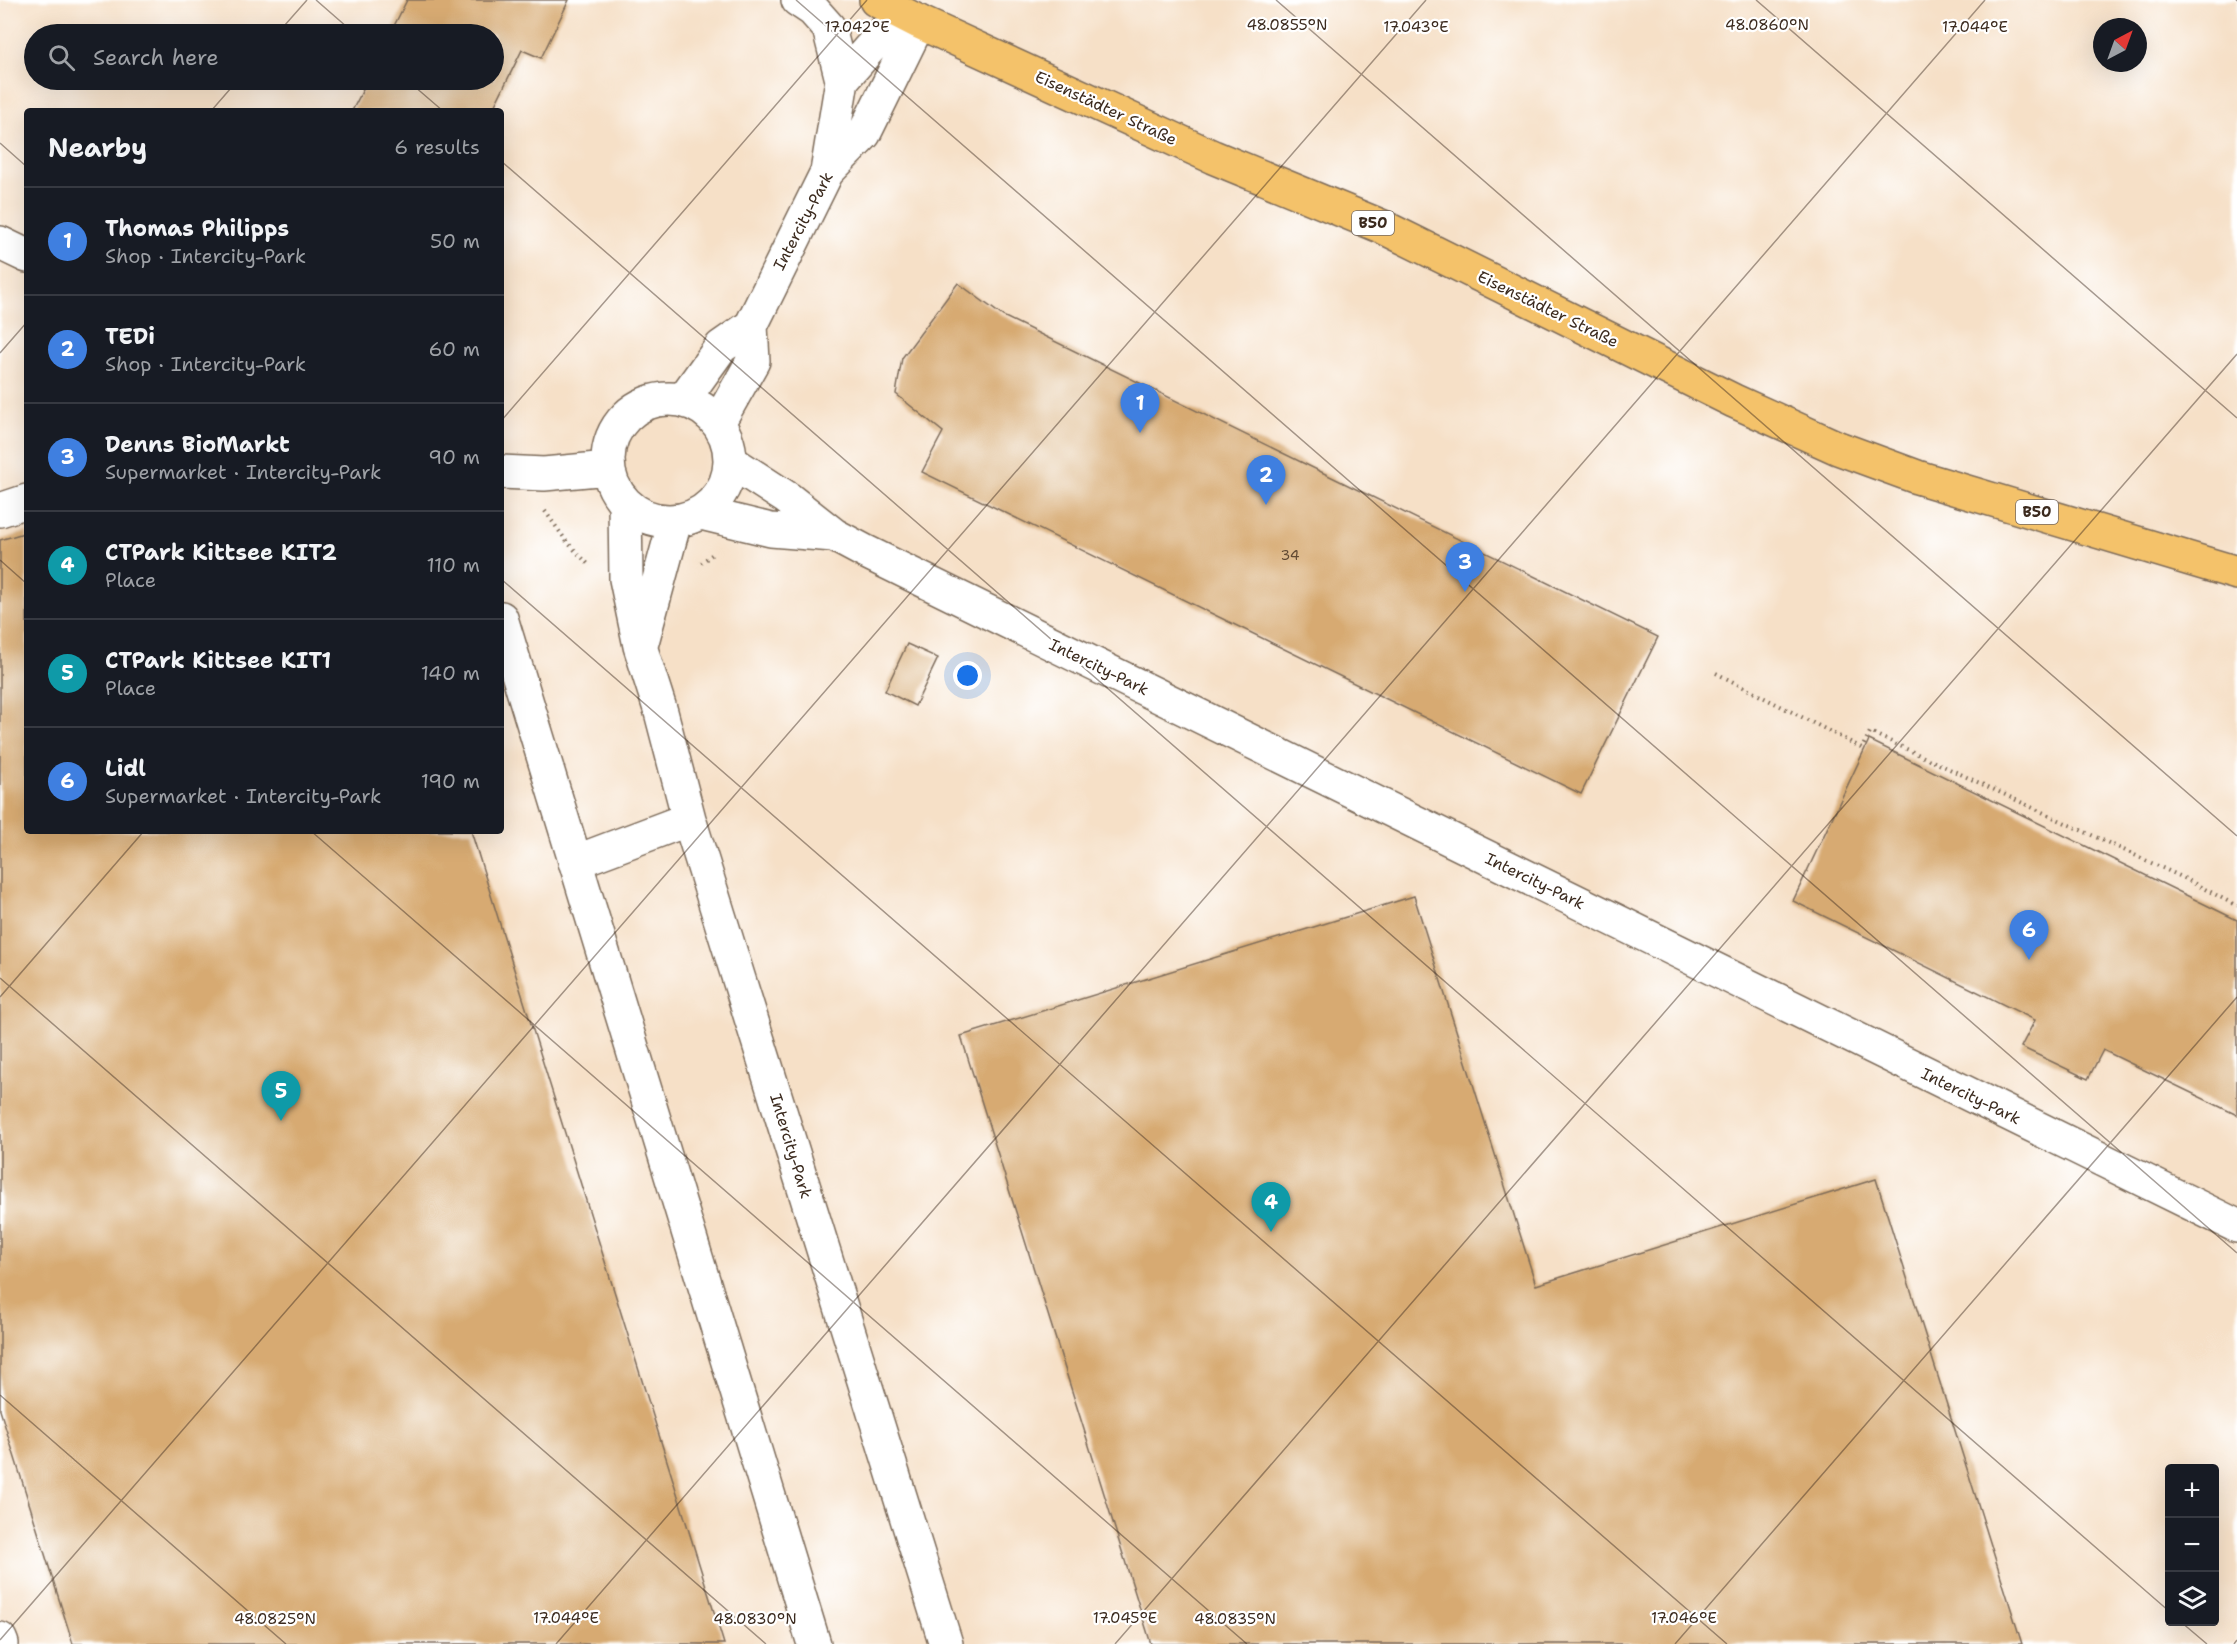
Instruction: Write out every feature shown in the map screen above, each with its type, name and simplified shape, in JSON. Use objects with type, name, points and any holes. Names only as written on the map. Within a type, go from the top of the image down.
[{"type":"main road","name":"Eisenstädter Straße","points":[[876,0],[1213,157],[1383,227],[1734,401],[1838,448],[1917,477],[2237,573]]},
{"type":"street","points":[[798,0],[813,10],[829,28],[842,80],[827,172]]},
{"type":"street","points":[[842,80],[883,33],[919,22]]},
{"type":"street","name":"Intercity-Park","points":[[683,400],[721,347],[751,326],[827,172],[864,134],[919,22]]},
{"type":"street","points":[[0,243],[24,255]]},
{"type":"street","name":"Intercity-Park","points":[[718,423],[753,362],[751,326]]},
{"type":"street","points":[[663,399],[683,400],[702,409],[718,423],[727,441],[730,461],[727,481],[717,499],[688,517],[661,521],[648,518],[625,503],[614,487],[608,468],[609,448],[616,430],[628,415],[644,404],[663,399]]},
{"type":"street","name":"Intercity-Park","points":[[730,461],[787,498],[834,535],[2237,1226]]},
{"type":"street","points":[[504,472],[544,474],[608,468]]},
{"type":"street","points":[[0,510],[24,502]]},
{"type":"street","name":"Intercity-Park","points":[[625,503],[626,579],[640,646],[661,712],[689,819],[946,1644]]},
{"type":"street","points":[[640,646],[688,517]]},
{"type":"street","name":"Intercity-Park","points":[[688,517],[771,530],[834,535]]},
{"type":"street","points":[[504,628],[814,1644]]},
{"type":"street","points":[[575,862],[689,819]]},
{"type":"street","points":[[0,1639],[2,1644]]},
{"type":"path","points":[[696,566],[717,551]]},
{"type":"path","points":[[1716,673],[1862,748],[1870,732],[2186,879],[2237,906]]},
{"type":"building","points":[[407,0],[569,0],[541,58],[522,50],[504,87],[504,24],[395,24]]},
{"type":"building","points":[[363,90],[502,90],[493,108],[354,108]]},
{"type":"building","points":[[958,283],[1003,316],[1658,637],[1581,794],[922,472],[943,432],[896,394],[902,358]]},
{"type":"building","points":[[24,533],[24,834],[472,834],[724,1644],[73,1644],[0,1410],[0,540]]},
{"type":"building","points":[[907,644],[938,658],[915,706],[885,691]]},
{"type":"building","points":[[1869,740],[2237,920],[2237,1115],[2103,1050],[2088,1079],[2021,1047],[2035,1020],[1793,901]]},
{"type":"building","points":[[1414,896],[1536,1285],[1876,1179],[2022,1644],[1151,1644],[961,1036]]},
{"type":"place","name":"Thomas Philipps","points":[[1140,433]]},
{"type":"place","name":"TEDi","points":[[1266,505]]},
{"type":"place","name":"Denns BioMarkt","points":[[1465,592]]},
{"type":"place","name":"Lidl","points":[[2029,960]]},
{"type":"place","name":"CTPark Kittsee KIT1","points":[[281,1121]]},
{"type":"place","name":"CTPark Kittsee KIT2","points":[[1271,1232]]}]
